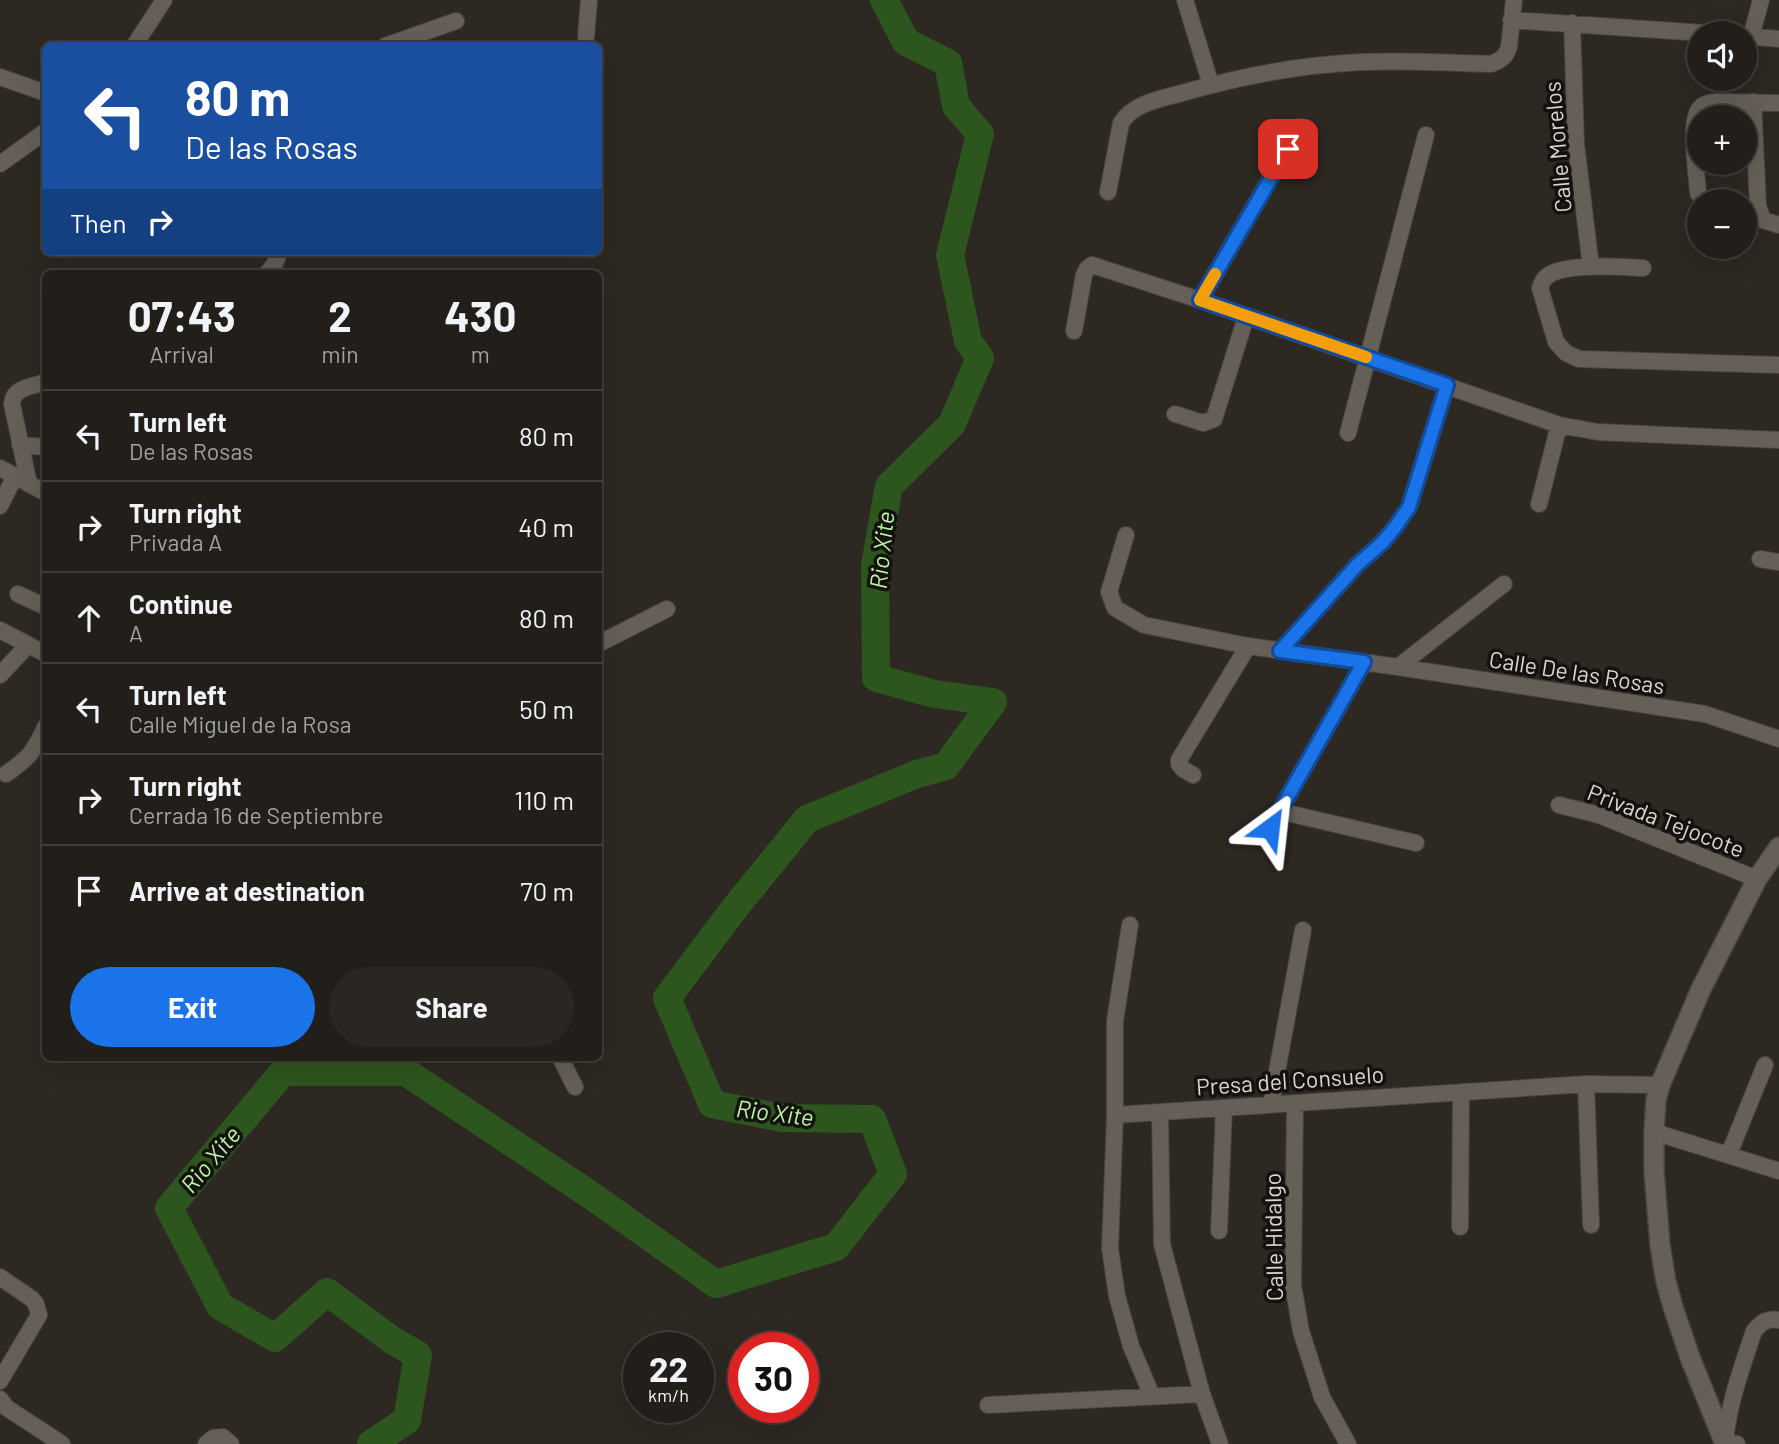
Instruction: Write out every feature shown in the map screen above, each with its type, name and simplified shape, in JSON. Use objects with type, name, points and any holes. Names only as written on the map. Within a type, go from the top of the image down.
[{"type":"street","points":[[137,42],[164,0]]},
{"type":"street","points":[[586,37],[589,0]]},
{"type":"street","points":[[1185,0],[1211,85]]},
{"type":"street","points":[[1108,192],[1121,123],[1126,115],[1150,102],[1280,70],[1392,61],[1491,64],[1507,54],[1514,0]]},
{"type":"street","points":[[1753,21],[1761,0]]},
{"type":"street","points":[[1511,19],[1687,32]]},
{"type":"street","points":[[396,42],[456,21]]},
{"type":"street","name":"Calle Morelos","points":[[1572,23],[1576,144],[1591,267]]},
{"type":"street","points":[[1757,37],[1779,39]]},
{"type":"street","points":[[0,77],[42,92]]},
{"type":"street","points":[[1698,189],[1693,122],[1701,107],[1715,102],[1779,103]]},
{"type":"street","points":[[1753,103],[1758,206],[1763,220],[1779,225]]},
{"type":"street","points":[[1200,300],[1300,127]]},
{"type":"street","points":[[0,164],[42,134]]},
{"type":"street","points":[[1348,433],[1426,135]]},
{"type":"street","points":[[1074,331],[1081,285],[1087,269],[1092,265],[1559,425],[1598,432],[1779,440]]},
{"type":"street","points":[[1643,268],[1591,267],[1563,270],[1550,273],[1543,280],[1540,288],[1556,342],[1566,354],[1579,359],[1779,365]]},
{"type":"street","points":[[1175,414],[1203,424],[1214,419],[1246,317]]},
{"type":"street","points":[[0,506],[22,480],[20,445],[12,397],[20,390],[42,383]]},
{"type":"street","points":[[1280,651],[1357,565],[1383,542],[1409,507],[1447,385]]},
{"type":"street","points":[[1539,504],[1559,425]]},
{"type":"street","points":[[20,445],[42,447]]},
{"type":"street","points":[[0,468],[42,491]]},
{"type":"street","name":"Calle De las Rosas","points":[[1126,535],[1109,592],[1115,608],[1144,625],[1248,646],[1705,714],[1779,739]]},
{"type":"street","points":[[1760,559],[1779,562]]},
{"type":"street","points":[[1398,667],[1504,584]]},
{"type":"street","points":[[18,594],[42,605]]},
{"type":"street","points":[[602,642],[667,609]]},
{"type":"street","points":[[0,630],[42,652]]},
{"type":"street","points":[[0,676],[28,645]]},
{"type":"street","points":[[1193,775],[1181,767],[1179,760],[1248,646]]},
{"type":"street","points":[[1270,828],[1364,662]]},
{"type":"street","points":[[6,774],[26,760],[42,734]]},
{"type":"street","name":"Privada Tejocote","points":[[1559,805],[1599,815],[1757,879]]},
{"type":"street","points":[[1279,811],[1416,843]]},
{"type":"street","points":[[1729,1443],[1690,1360],[1666,1282],[1654,1171],[1656,1100],[1701,989],[1757,879],[1779,846]]},
{"type":"street","points":[[1130,925],[1115,1021],[1110,1248],[1117,1296],[1131,1346],[1152,1396]]},
{"type":"street","points":[[1271,1104],[1303,930]]},
{"type":"street","points":[[562,1061],[575,1087]]},
{"type":"street","points":[[1728,1154],[1765,1065]]},
{"type":"street","points":[[1586,1084],[1591,1225]]},
{"type":"street","name":"Presa del Consuelo","points":[[1115,1115],[1586,1084],[1660,1085]]},
{"type":"street","points":[[1460,1227],[1461,1092]]},
{"type":"street","name":"Calle Hidalgo","points":[[1295,1103],[1293,1285],[1301,1331],[1322,1397],[1348,1444]]},
{"type":"street","points":[[1219,1231],[1224,1108]]},
{"type":"street","points":[[1160,1112],[1162,1244],[1202,1394],[1220,1444]]},
{"type":"street","points":[[1654,1132],[1779,1171]]},
{"type":"street","points":[[0,1277],[32,1299],[39,1315],[0,1381]]},
{"type":"street","points":[[1729,1443],[1730,1405],[1754,1331],[1768,1319],[1779,1320]]},
{"type":"street","points":[[988,1405],[1202,1394]]},
{"type":"street","points":[[0,1399],[7,1408],[62,1444]]},
{"type":"street","points":[[206,1444],[213,1438],[223,1437],[231,1443]]},
{"type":"waterway","name":"Rio Xite","points":[[371,1444],[407,1420],[418,1355],[392,1340],[327,1292],[275,1338],[220,1306],[169,1208],[283,1072],[406,1072],[592,1196],[716,1284],[836,1247],[893,1174],[872,1119],[782,1118],[712,1104],[667,998],[807,819],[917,774],[946,766],[993,702],[935,694],[876,678],[875,565],[889,486],[952,424],[980,358],[968,341],[950,255],[980,134],[956,106],[948,63],[906,42],[884,0]]},
{"type":"slow traffic","points":[[1215,274],[1200,300],[1366,357]]},
{"type":"route","points":[[1270,828],[1364,662],[1280,651],[1357,565],[1383,542],[1409,507],[1447,385],[1200,300],[1288,149]]}]
